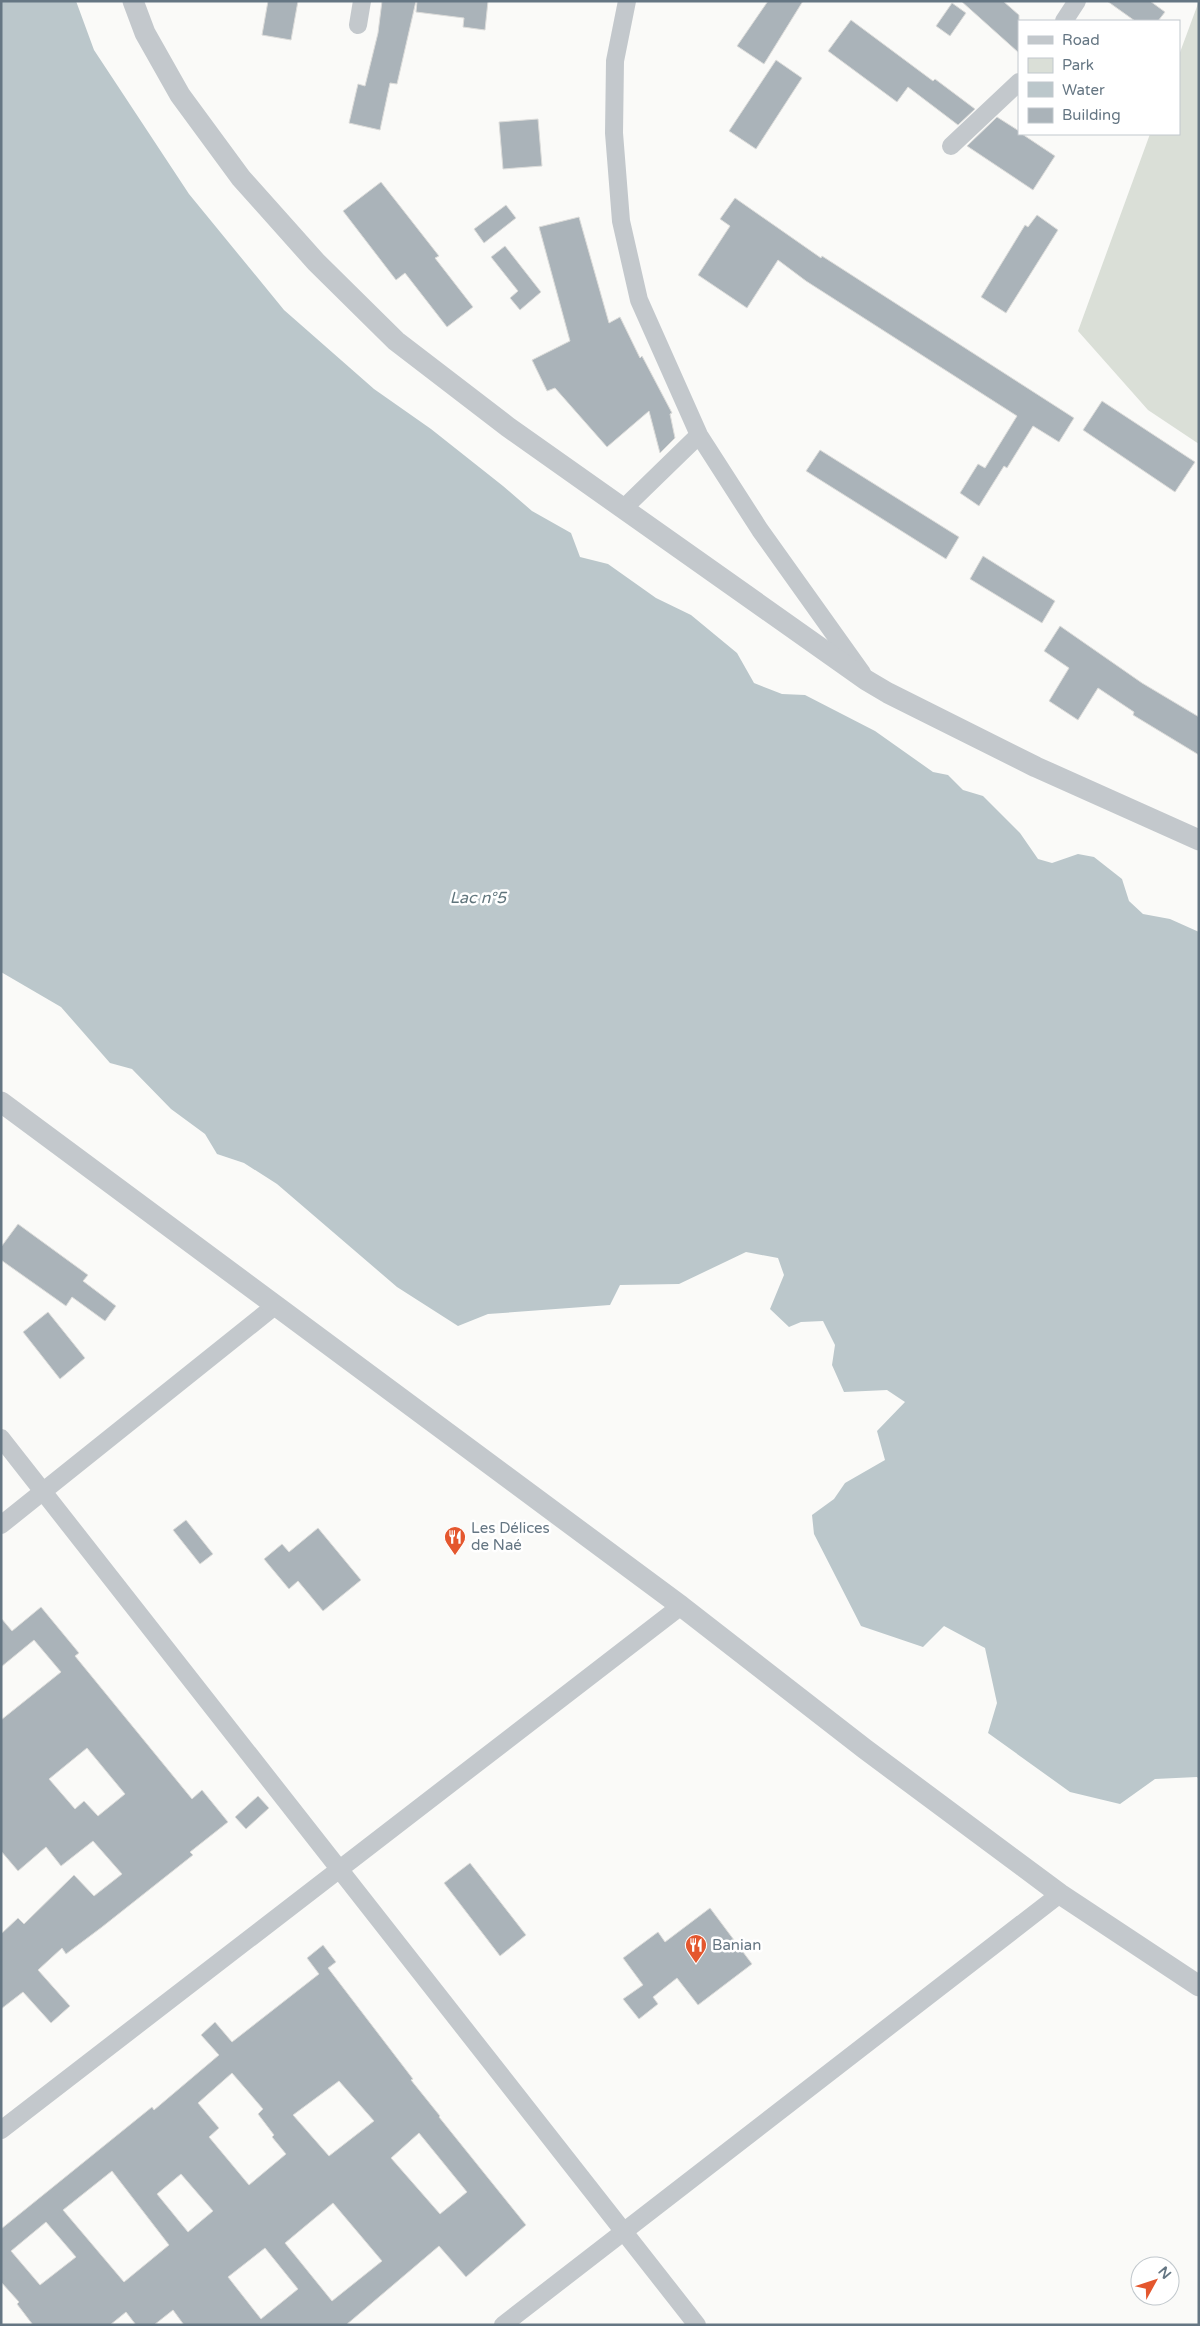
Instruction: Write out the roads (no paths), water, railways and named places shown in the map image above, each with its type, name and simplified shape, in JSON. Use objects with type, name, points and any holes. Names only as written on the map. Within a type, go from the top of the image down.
[{"type":"street","points":[[133,1],[145,33],[180,95],[241,178],[316,262],[396,341],[508,427],[625,507],[866,680],[888,693],[1036,767],[1199,840]]},
{"type":"street","points":[[358,25],[362,1]]},
{"type":"street","points":[[627,1],[615,61],[614,133],[621,221],[639,300],[699,435],[750,516],[866,680]]},
{"type":"street","points":[[1065,20],[1077,1]]},
{"type":"street","points":[[951,146],[1018,83]]},
{"type":"street","points":[[625,507],[699,435]]},
{"type":"street","points":[[1,1102],[681,1606],[865,1749],[1060,1894],[1199,1986]]},
{"type":"street","points":[[1,1525],[276,1305]]},
{"type":"street","points":[[1,1438],[697,2325]]},
{"type":"street","points":[[1,2130],[681,1606]]},
{"type":"street","points":[[503,2325],[1060,1894]]},
{"type":"water","name":"Lac n°5","points":[[1,1],[76,1],[94,50],[189,194],[284,310],[374,389],[431,429],[532,511],[571,533],[580,557],[608,564],[656,598],[691,615],[737,653],[754,683],[782,694],[805,695],[875,731],[933,772],[948,775],[963,790],[983,796],[1020,833],[1038,859],[1052,863],[1078,854],[1094,857],[1122,879],[1129,901],[1143,914],[1170,919],[1199,932],[1199,1779],[1197,1777],[1155,1779],[1120,1804],[1070,1792],[988,1733],[997,1703],[985,1648],[944,1626],[923,1647],[861,1626],[814,1534],[812,1515],[834,1499],[845,1483],[885,1460],[877,1431],[905,1402],[887,1390],[844,1392],[832,1365],[835,1345],[823,1321],[801,1322],[789,1327],[770,1309],[784,1275],[778,1258],[746,1252],[679,1284],[620,1285],[610,1305],[488,1314],[458,1326],[397,1287],[277,1184],[244,1163],[217,1154],[205,1134],[171,1109],[132,1069],[110,1063],[61,1007],[1,972]]},
{"type":"place","name":"Les Délices de Naé","points":[[455,1556]]},
{"type":"place","name":"Banian","points":[[696,1964]]}]
